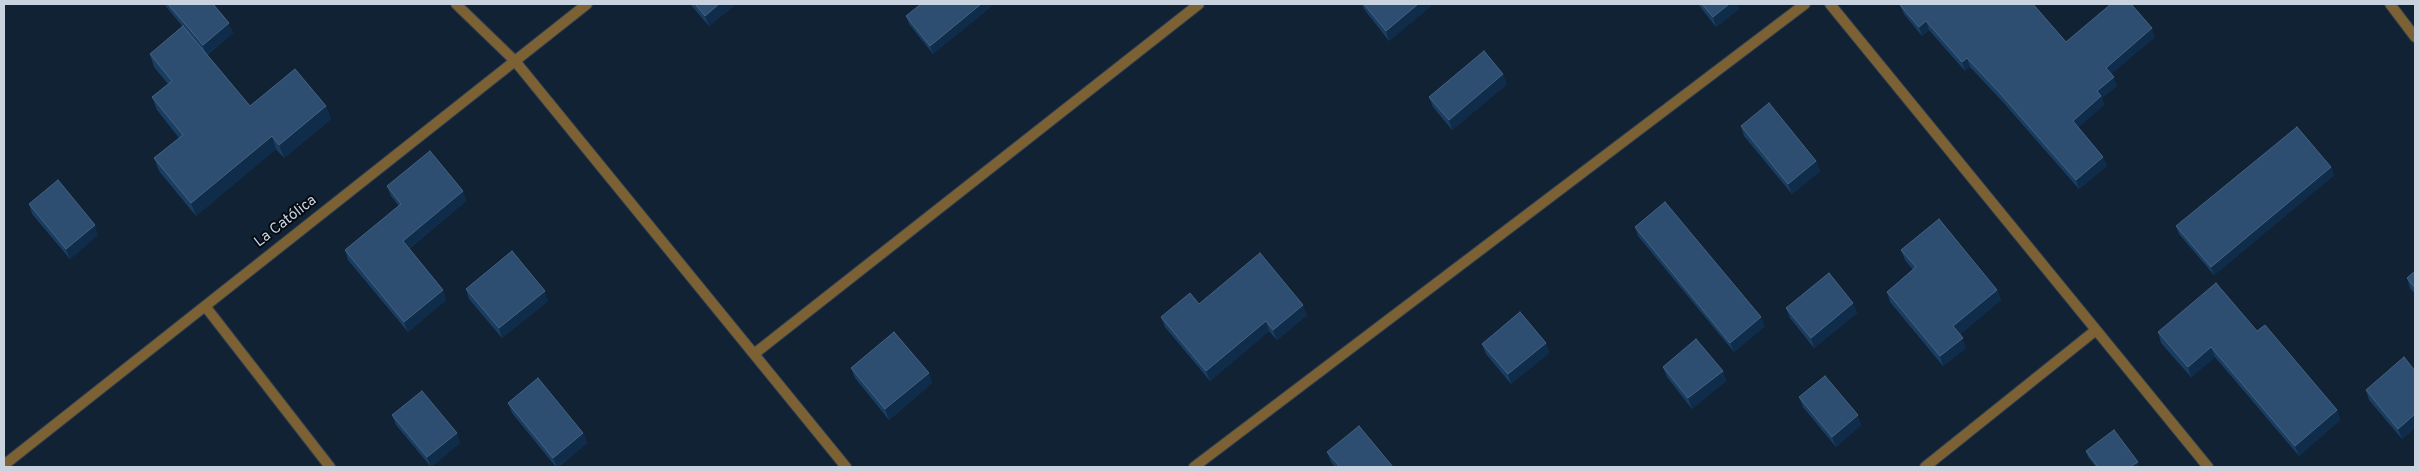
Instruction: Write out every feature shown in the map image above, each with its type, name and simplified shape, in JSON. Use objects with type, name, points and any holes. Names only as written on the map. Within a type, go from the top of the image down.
[{"type":"street","points":[[456,4],[515,61],[846,467]]},
{"type":"street","name":"La Católica","points":[[4,464],[587,4]]},
{"type":"street","points":[[754,354],[1199,4]]},
{"type":"street","points":[[1194,467],[1805,4]]},
{"type":"street","points":[[1830,4],[2208,467]]},
{"type":"street","points":[[2390,4],[2415,37]]},
{"type":"street","points":[[205,306],[330,467]]},
{"type":"street","points":[[1925,467],[2096,330]]},
{"type":"building","points":[[168,4],[213,4],[229,23],[203,45]]},
{"type":"building","points":[[695,4],[719,4],[705,16]]},
{"type":"building","points":[[921,4],[981,4],[930,46],[906,16]]},
{"type":"building","points":[[1364,4],[1418,4],[1386,31]]},
{"type":"building","points":[[1702,4],[1729,4],[1713,17]]},
{"type":"building","points":[[2033,4],[2066,42],[2111,4],[2131,4],[2152,28],[2106,68],[2114,77],[2097,91],[2101,96],[2073,121],[2103,157],[2076,180],[1967,58],[1962,62],[1926,21],[1919,27],[1900,5]]},
{"type":"building","points":[[183,26],[250,106],[295,69],[326,106],[279,145],[272,136],[191,203],[154,158],[183,135],[152,97],[172,81],[150,54]]},
{"type":"building","points":[[1484,51],[1503,74],[1449,120],[1429,97]]},
{"type":"building","points":[[1769,103],[1816,161],[1788,184],[1741,126]]},
{"type":"building","points":[[2297,127],[2331,167],[2211,267],[2176,226]]},
{"type":"building","points":[[430,151],[463,191],[403,241],[443,290],[404,322],[345,250],[401,204],[387,186]]},
{"type":"building","points":[[58,180],[95,225],[66,249],[29,204]]},
{"type":"building","points":[[1665,202],[1761,317],[1730,343],[1635,227]]},
{"type":"building","points":[[1939,219],[1997,290],[1953,326],[1963,338],[1940,356],[1887,292],[1916,267],[1901,250]]},
{"type":"building","points":[[512,251],[545,291],[499,328],[466,289]]},
{"type":"building","points":[[1260,253],[1303,305],[1273,330],[1266,321],[1206,371],[1161,317],[1190,293],[1199,304]]},
{"type":"building","points":[[2415,271],[2415,288],[2407,278]]},
{"type":"building","points":[[1829,273],[1853,303],[1811,338],[1786,308]]},
{"type":"building","points":[[2216,283],[2257,331],[2265,325],[2337,410],[2295,446],[2211,347],[2188,367],[2158,332]]},
{"type":"building","points":[[1520,312],[1546,343],[1508,374],[1482,344]]},
{"type":"building","points":[[894,332],[929,373],[885,409],[851,368]]},
{"type":"building","points":[[1696,339],[1723,371],[1688,398],[1663,367]]},
{"type":"building","points":[[2404,357],[2415,371],[2415,414],[2398,429],[2366,390]]},
{"type":"building","points":[[1825,376],[1858,415],[1832,437],[1799,397]]},
{"type":"building","points":[[538,378],[583,433],[553,458],[508,403]]},
{"type":"building","points":[[422,391],[457,433],[427,457],[392,415]]},
{"type":"building","points":[[1359,426],[1393,467],[1340,467],[1327,452]]},
{"type":"building","points":[[2114,430],[2138,462],[2130,467],[2098,467],[2086,451]]}]
